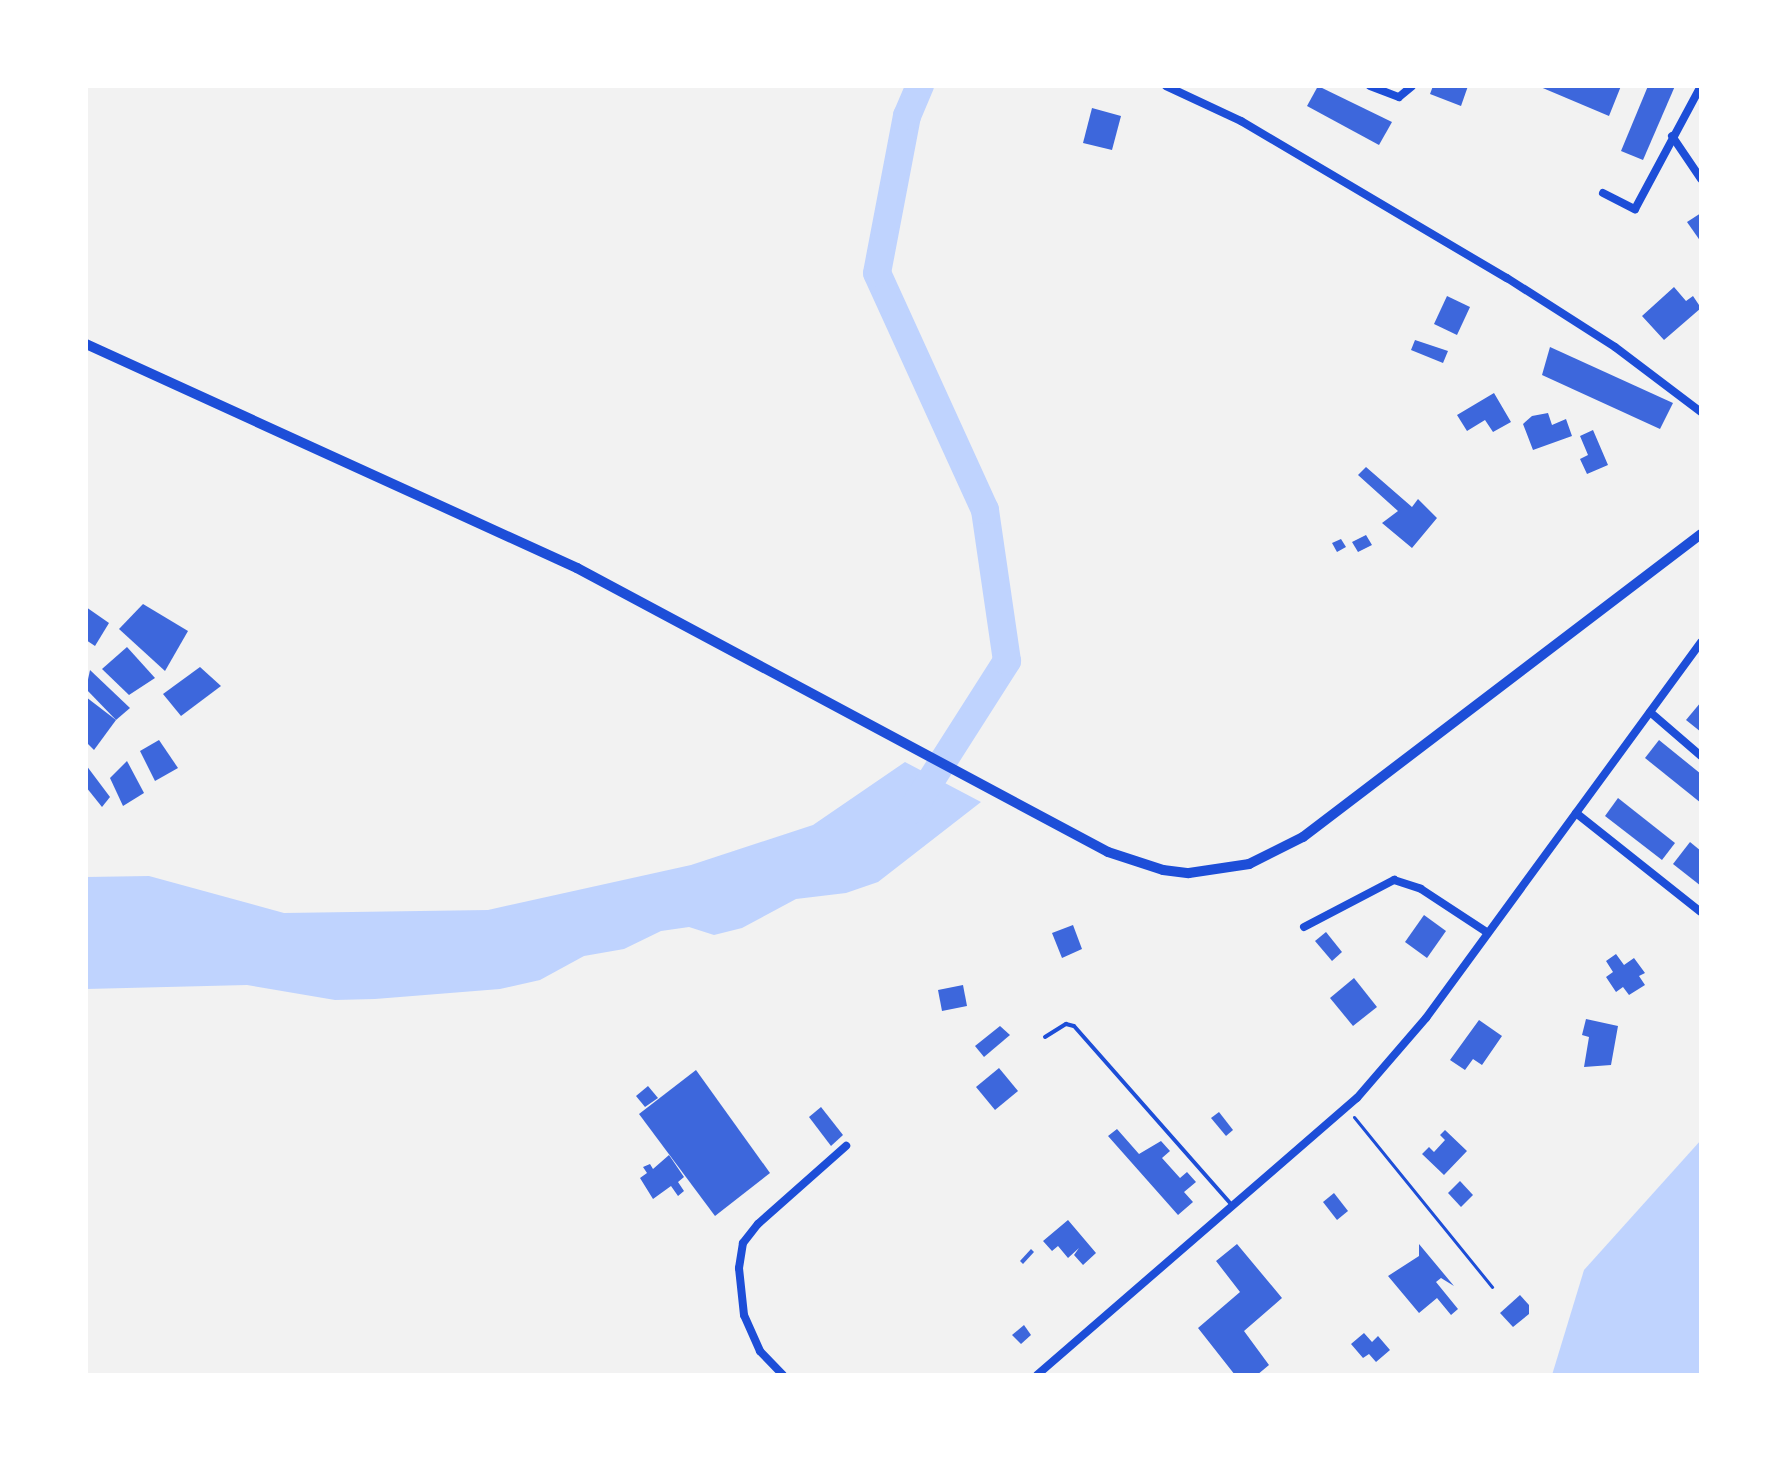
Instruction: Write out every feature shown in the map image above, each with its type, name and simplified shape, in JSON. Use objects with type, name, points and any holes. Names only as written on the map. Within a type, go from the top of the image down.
[{"type":"street","points":[[1166,86],[1241,121],[1507,278],[1615,347],[1701,412]]},
{"type":"street","points":[[1370,86],[1405,96],[1412,86]]},
{"type":"street","points":[[1603,193],[1635,209],[1701,86]]},
{"type":"street","points":[[1672,136],[1701,179]]},
{"type":"street","points":[[86,344],[577,568],[1108,852],[1163,870],[1189,873],[1249,864],[1303,837],[1701,534]]},
{"type":"street","points":[[1037,1375],[1347,1108],[1426,1018],[1701,642]]},
{"type":"street","points":[[1650,712],[1701,756]]},
{"type":"street","points":[[1576,813],[1701,912]]},
{"type":"street","points":[[1304,927],[1394,880],[1421,889],[1488,933]]},
{"type":"street","points":[[783,1375],[760,1351],[744,1315],[739,1268],[743,1243],[758,1224],[846,1146]]},
{"type":"lane","points":[[1045,1037],[1066,1024],[1074,1026],[1233,1207]]},
{"type":"path","points":[[1347,1108],[1492,1287]]},
{"type":"water","points":[[905,762],[981,802],[878,882],[846,893],[796,899],[742,928],[714,935],[689,927],[661,931],[624,949],[584,956],[540,980],[500,989],[335,1000],[247,985],[86,989],[86,877],[149,876],[284,913],[488,910],[691,865],[813,825]]},
{"type":"water","points":[[1701,1140],[1701,1375],[1552,1375],[1584,1270]]},
{"type":"building","points":[[1318,86],[1392,122],[1379,145],[1307,106]]},
{"type":"building","points":[[1433,86],[1468,86],[1461,106],[1430,94]]},
{"type":"building","points":[[1538,86],[1621,86],[1609,116]]},
{"type":"building","points":[[1648,86],[1675,86],[1643,160],[1621,151]]},
{"type":"building","points":[[1092,108],[1121,116],[1112,150],[1083,143]]},
{"type":"building","points":[[1701,213],[1701,242],[1687,222]]},
{"type":"building","points":[[1674,287],[1686,301],[1693,296],[1701,308],[1664,340],[1642,316]]},
{"type":"building","points":[[1447,296],[1470,307],[1457,335],[1434,324]]},
{"type":"building","points":[[1415,340],[1448,351],[1443,363],[1411,350]]},
{"type":"building","points":[[1550,347],[1673,403],[1660,429],[1542,375]]},
{"type":"building","points":[[1494,393],[1511,422],[1493,432],[1485,420],[1467,431],[1457,415]]},
{"type":"building","points":[[1548,413],[1552,425],[1566,419],[1572,436],[1533,450],[1523,424],[1532,416]]},
{"type":"building","points":[[1593,430],[1608,465],[1587,474],[1580,459],[1588,455],[1580,436]]},
{"type":"building","points":[[1366,467],[1412,507],[1418,499],[1437,518],[1412,548],[1382,523],[1398,511],[1358,475]]},
{"type":"building","points":[[1366,535],[1372,545],[1358,552],[1352,542]]},
{"type":"building","points":[[1341,539],[1346,547],[1337,552],[1332,543]]},
{"type":"building","points":[[143,604],[188,631],[165,671],[119,629]]},
{"type":"building","points":[[86,607],[109,623],[95,646],[86,640]]},
{"type":"building","points":[[127,647],[155,678],[129,695],[102,669]]},
{"type":"building","points":[[200,667],[221,686],[181,716],[163,694]]},
{"type":"building","points":[[90,670],[130,708],[116,720],[86,689]]},
{"type":"building","points":[[86,697],[116,720],[94,750],[86,742]]},
{"type":"building","points":[[1701,702],[1701,732],[1686,720]]},
{"type":"building","points":[[159,740],[178,768],[155,781],[140,751]]},
{"type":"building","points":[[1659,740],[1701,774],[1701,803],[1645,758]]},
{"type":"building","points":[[127,761],[144,793],[123,806],[110,778]]},
{"type":"building","points":[[86,765],[110,797],[102,807],[86,787]]},
{"type":"building","points":[[1618,798],[1675,843],[1662,860],[1605,816]]},
{"type":"building","points":[[1690,842],[1701,851],[1701,886],[1673,864]]},
{"type":"building","points":[[1424,915],[1446,931],[1427,958],[1405,942]]},
{"type":"building","points":[[1073,925],[1082,949],[1062,958],[1052,933]]},
{"type":"building","points":[[1326,932],[1342,952],[1332,961],[1315,941]]},
{"type":"building","points":[[1616,954],[1624,965],[1634,958],[1645,973],[1639,976],[1645,985],[1629,995],[1623,987],[1616,992],[1606,977],[1613,972],[1606,961]]},
{"type":"building","points":[[1354,978],[1377,1007],[1353,1026],[1330,998]]},
{"type":"building","points":[[963,985],[967,1006],[942,1011],[938,990]]},
{"type":"building","points":[[1586,1019],[1618,1026],[1611,1065],[1584,1067],[1589,1037],[1582,1035]]},
{"type":"building","points":[[1479,1020],[1502,1036],[1482,1065],[1473,1059],[1465,1070],[1450,1060]]},
{"type":"building","points":[[1000,1026],[1010,1035],[984,1057],[975,1046]]},
{"type":"building","points":[[999,1068],[1018,1091],[995,1110],[976,1087]]},
{"type":"building","points":[[696,1070],[770,1173],[715,1216],[639,1114]]},
{"type":"building","points":[[648,1086],[658,1098],[645,1107],[636,1096]]},
{"type":"building","points":[[821,1107],[843,1135],[831,1146],[809,1117]]},
{"type":"building","points":[[1219,1112],[1233,1130],[1226,1136],[1211,1118]]},
{"type":"building","points":[[1117,1129],[1139,1154],[1161,1141],[1170,1151],[1162,1158],[1180,1178],[1187,1172],[1196,1182],[1184,1192],[1193,1202],[1178,1215],[1108,1136]]},
{"type":"building","points":[[1445,1130],[1467,1151],[1444,1175],[1422,1154],[1429,1147],[1434,1152],[1445,1140],[1440,1135]]},
{"type":"building","points":[[669,1155],[684,1177],[678,1182],[684,1191],[678,1196],[671,1186],[653,1199],[640,1178],[647,1173],[643,1167],[650,1164],[653,1169]]},
{"type":"building","points":[[1460,1181],[1473,1195],[1461,1207],[1448,1193]]},
{"type":"building","points":[[1334,1193],[1348,1211],[1337,1220],[1323,1202]]},
{"type":"building","points":[[1068,1220],[1096,1253],[1083,1265],[1074,1255],[1079,1248],[1068,1258],[1058,1246],[1052,1251],[1043,1241]]},
{"type":"building","points":[[1237,1244],[1282,1298],[1244,1331],[1269,1365],[1257,1375],[1235,1375],[1198,1328],[1240,1292],[1216,1261]]},
{"type":"building","points":[[1419,1244],[1454,1286],[1441,1278],[1436,1282],[1458,1309],[1451,1315],[1437,1298],[1419,1313],[1388,1276],[1419,1256]]},
{"type":"building","points":[[1031,1249],[1034,1252],[1023,1264],[1020,1261]]},
{"type":"building","points":[[1520,1295],[1529,1305],[1529,1314],[1513,1327],[1500,1313]]},
{"type":"building","points":[[1024,1325],[1031,1335],[1021,1344],[1012,1335]]},
{"type":"building","points":[[1364,1333],[1372,1342],[1378,1336],[1390,1350],[1376,1362],[1369,1354],[1363,1358],[1351,1344]]},
{"type":"waterway","points":[[912,810],[1007,661],[985,510],[877,273],[907,116],[920,86]]}]
